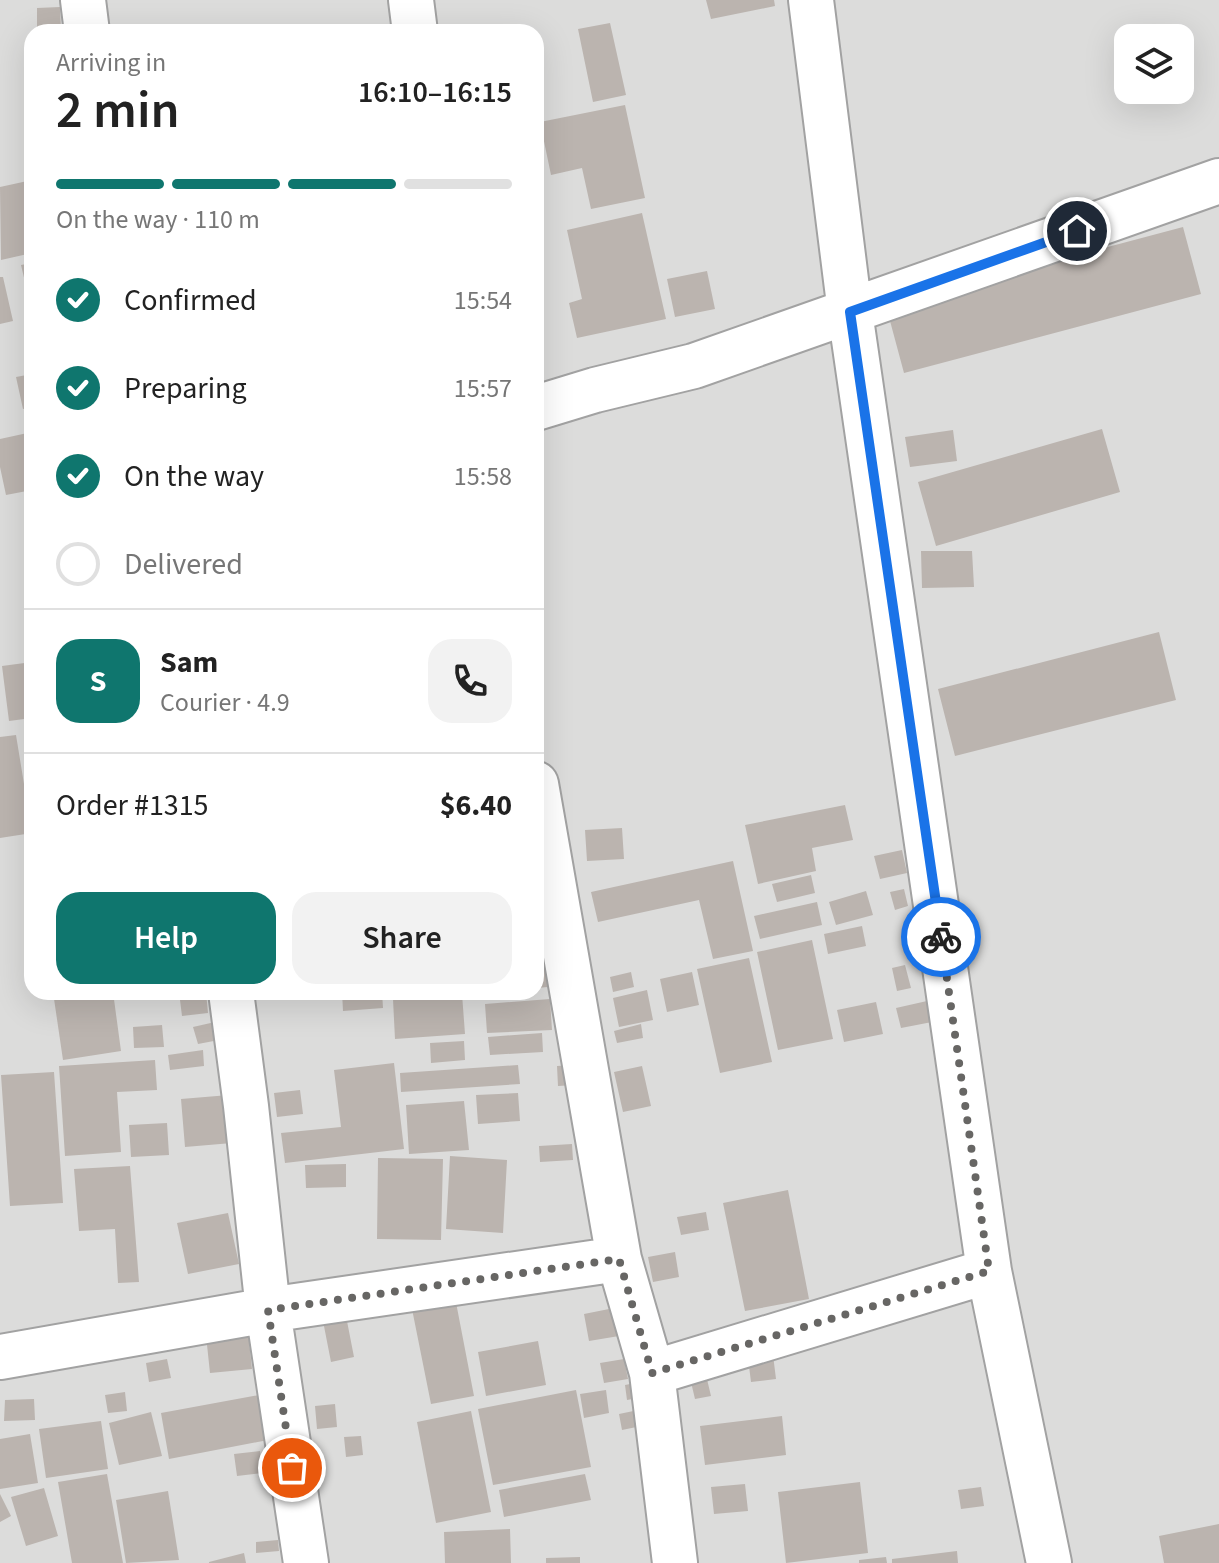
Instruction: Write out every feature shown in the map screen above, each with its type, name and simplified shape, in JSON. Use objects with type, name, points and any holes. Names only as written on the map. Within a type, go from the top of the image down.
[{"type":"street","points":[[83,0],[86,24]]},
{"type":"street","points":[[411,0],[414,24]]},
{"type":"street","points":[[811,0],[850,312],[989,1271],[1049,1563]]},
{"type":"street","points":[[544,406],[694,366],[1219,181]]},
{"type":"street","points":[[544,830],[619,1259],[652,1373],[675,1563]]},
{"type":"street","points":[[232,1000],[268,1310],[306,1563]]},
{"type":"street","points":[[0,1357],[268,1310],[619,1259]]},
{"type":"street","points":[[652,1373],[989,1271]]},
{"type":"shaded area","points":[[0,0],[1219,0],[1219,1563],[0,1563]]},
{"type":"building","points":[[706,0],[774,0],[775,6],[711,19]]},
{"type":"building","points":[[60,7],[61,24],[37,24],[37,8]]},
{"type":"building","points":[[610,23],[626,95],[593,102],[578,29]]},
{"type":"building","points":[[625,105],[645,198],[591,209],[582,168],[551,175],[544,141],[544,121]]},
{"type":"building","points":[[24,182],[24,255],[1,260],[0,187]]},
{"type":"building","points":[[642,213],[666,319],[577,338],[569,303],[582,299],[567,230]]},
{"type":"building","points":[[1183,227],[1201,294],[904,373],[886,306]]},
{"type":"building","points":[[707,271],[715,309],[675,317],[667,279]]},
{"type":"building","points":[[0,277],[3,277],[13,321],[0,324]]},
{"type":"building","points":[[24,376],[24,409],[23,409],[16,377]]},
{"type":"building","points":[[1102,429],[1120,492],[936,546],[918,482]]},
{"type":"building","points":[[953,430],[957,461],[910,467],[905,437]]},
{"type":"building","points":[[24,434],[24,492],[6,495],[0,467],[0,439]]},
{"type":"building","points":[[921,551],[972,551],[974,587],[922,588]]},
{"type":"building","points":[[1159,632],[1176,700],[955,756],[938,689]]},
{"type":"building","points":[[24,663],[24,719],[9,721],[2,666]]},
{"type":"building","points":[[16,735],[24,784],[24,834],[0,838],[0,737]]},
{"type":"building","points":[[845,805],[853,840],[812,848],[816,871],[758,884],[745,825]]},
{"type":"building","points":[[622,828],[624,859],[587,861],[585,830]]},
{"type":"building","points":[[902,850],[907,873],[880,879],[874,856]]},
{"type":"building","points":[[733,861],[753,951],[713,959],[699,900],[598,922],[591,892]]},
{"type":"building","points":[[811,875],[815,893],[777,902],[772,884]]},
{"type":"building","points":[[904,889],[908,906],[895,910],[890,892]]},
{"type":"building","points":[[866,891],[873,915],[836,925],[829,902]]},
{"type":"building","points":[[817,902],[822,925],[760,939],[754,916]]},
{"type":"building","points":[[862,926],[866,946],[828,954],[824,934]]},
{"type":"building","points":[[812,940],[833,1039],[778,1050],[757,952]]},
{"type":"building","points":[[749,958],[772,1062],[720,1073],[697,969]]},
{"type":"building","points":[[544,960],[545,960],[548,987],[544,987]]},
{"type":"building","points":[[905,965],[911,988],[897,991],[892,968]]},
{"type":"building","points":[[631,972],[634,987],[613,992],[610,977]]},
{"type":"building","points":[[692,972],[699,1005],[667,1012],[660,979]]},
{"type":"building","points":[[647,990],[653,1020],[619,1027],[613,998]]},
{"type":"building","points":[[550,999],[552,1030],[487,1033],[485,1004]]},
{"type":"building","points":[[54,1000],[114,1000],[121,1051],[63,1060]]},
{"type":"building","points":[[180,1000],[207,1000],[208,1013],[182,1016]]},
{"type":"building","points":[[342,1000],[382,1000],[383,1008],[343,1011]]},
{"type":"building","points":[[393,1000],[462,1000],[465,1034],[395,1039]]},
{"type":"building","points":[[927,1001],[932,1022],[901,1028],[896,1008]]},
{"type":"building","points":[[876,1002],[883,1034],[844,1042],[837,1010]]},
{"type":"building","points":[[215,1022],[219,1040],[198,1044],[193,1027]]},
{"type":"building","points":[[641,1024],[643,1038],[617,1043],[614,1031]]},
{"type":"building","points":[[162,1025],[164,1047],[134,1048],[133,1027]]},
{"type":"building","points":[[542,1033],[543,1052],[490,1055],[488,1037]]},
{"type":"building","points":[[464,1041],[465,1060],[431,1063],[430,1043]]},
{"type":"building","points":[[203,1050],[204,1066],[170,1070],[168,1055]]},
{"type":"building","points":[[155,1060],[157,1090],[117,1092],[121,1152],[65,1156],[59,1066]]},
{"type":"building","points":[[394,1063],[404,1149],[285,1163],[281,1133],[341,1127],[334,1070]]},
{"type":"building","points":[[518,1065],[520,1084],[401,1092],[400,1073]]},
{"type":"building","points":[[574,1065],[575,1085],[558,1086],[557,1066]]},
{"type":"building","points":[[642,1066],[651,1106],[623,1112],[614,1072]]},
{"type":"building","points":[[54,1072],[63,1203],[10,1206],[1,1075]]},
{"type":"building","points":[[300,1090],[303,1114],[277,1117],[274,1093]]},
{"type":"building","points":[[518,1093],[520,1121],[478,1124],[476,1095]]},
{"type":"building","points":[[229,1095],[232,1143],[185,1147],[181,1099]]},
{"type":"building","points":[[464,1101],[469,1150],[409,1154],[406,1105]]},
{"type":"building","points":[[167,1123],[169,1155],[131,1157],[129,1125]]},
{"type":"building","points":[[572,1144],[573,1160],[540,1162],[539,1146]]},
{"type":"building","points":[[450,1156],[507,1160],[503,1233],[446,1229]]},
{"type":"building","points":[[378,1158],[443,1159],[441,1240],[377,1239]]},
{"type":"building","points":[[346,1164],[346,1187],[306,1188],[305,1165]]},
{"type":"building","points":[[130,1166],[139,1282],[118,1283],[115,1229],[79,1231],[74,1169]]},
{"type":"building","points":[[788,1190],[809,1299],[745,1311],[723,1203]]},
{"type":"building","points":[[706,1212],[709,1230],[681,1235],[677,1217]]},
{"type":"building","points":[[228,1213],[239,1264],[188,1274],[177,1223]]},
{"type":"building","points":[[675,1252],[679,1277],[653,1282],[648,1257]]},
{"type":"building","points":[[454,1292],[474,1396],[431,1404],[410,1299]]},
{"type":"building","points":[[614,1308],[619,1336],[589,1341],[584,1314]]},
{"type":"building","points":[[346,1316],[354,1357],[331,1362],[323,1321]]},
{"type":"building","points":[[247,1321],[252,1369],[210,1373],[205,1326]]},
{"type":"building","points":[[538,1341],[546,1385],[486,1396],[478,1352]]},
{"type":"building","points":[[773,1355],[776,1379],[751,1382],[748,1358]]},
{"type":"building","points":[[167,1359],[171,1378],[149,1382],[146,1363]]},
{"type":"building","points":[[624,1359],[628,1379],[604,1383],[600,1363]]},
{"type":"building","points":[[706,1375],[711,1396],[695,1399],[690,1378]]},
{"type":"building","points":[[646,1381],[649,1396],[627,1400],[625,1385]]},
{"type":"building","points":[[576,1390],[591,1467],[493,1485],[478,1409]]},
{"type":"building","points":[[606,1390],[609,1413],[584,1418],[580,1394]]},
{"type":"building","points":[[125,1392],[127,1411],[108,1413],[105,1395]]},
{"type":"building","points":[[259,1395],[268,1440],[169,1459],[161,1413]]},
{"type":"building","points":[[34,1399],[35,1420],[4,1421],[5,1400]]},
{"type":"building","points":[[335,1404],[337,1427],[317,1429],[315,1406]]},
{"type":"building","points":[[648,1408],[651,1424],[622,1430],[619,1414]]},
{"type":"building","points":[[471,1411],[491,1512],[436,1523],[417,1422]]},
{"type":"building","points":[[151,1412],[162,1456],[119,1465],[109,1423]]},
{"type":"building","points":[[782,1416],[786,1455],[705,1465],[700,1426]]},
{"type":"building","points":[[101,1421],[108,1469],[46,1478],[39,1429]]},
{"type":"building","points":[[30,1434],[38,1483],[0,1489],[0,1439]]},
{"type":"building","points":[[361,1436],[363,1455],[346,1457],[344,1437]]},
{"type":"building","points":[[260,1451],[262,1473],[237,1476],[234,1454]]},
{"type":"building","points":[[107,1474],[123,1563],[72,1563],[58,1482]]},
{"type":"building","points":[[585,1474],[591,1500],[504,1517],[499,1490]]},
{"type":"building","points":[[860,1482],[868,1553],[786,1563],[778,1492]]},
{"type":"building","points":[[745,1484],[748,1511],[714,1514],[711,1487]]},
{"type":"building","points":[[981,1487],[984,1506],[961,1509],[958,1490]]},
{"type":"building","points":[[44,1488],[58,1536],[26,1546],[11,1497]]},
{"type":"building","points":[[168,1491],[179,1560],[126,1563],[116,1500]]},
{"type":"building","points":[[0,1494],[11,1516],[0,1522]]},
{"type":"building","points":[[1219,1524],[1219,1563],[1164,1563],[1159,1536]]},
{"type":"building","points":[[510,1529],[511,1563],[445,1563],[444,1532]]},
{"type":"building","points":[[278,1540],[279,1551],[256,1553],[256,1542]]},
{"type":"building","points":[[957,1551],[958,1563],[892,1563],[892,1559]]},
{"type":"building","points":[[244,1553],[246,1563],[209,1563],[209,1562]]},
{"type":"building","points":[[580,1557],[580,1563],[546,1563],[546,1558]]},
{"type":"building","points":[[886,1557],[887,1563],[859,1563],[859,1560]]},
{"type":"way so far","points":[[292,1468],[268,1310],[619,1259],[652,1373],[989,1271],[941,937]]},
{"type":"route","points":[[941,937],[850,312],[1077,231]]}]
